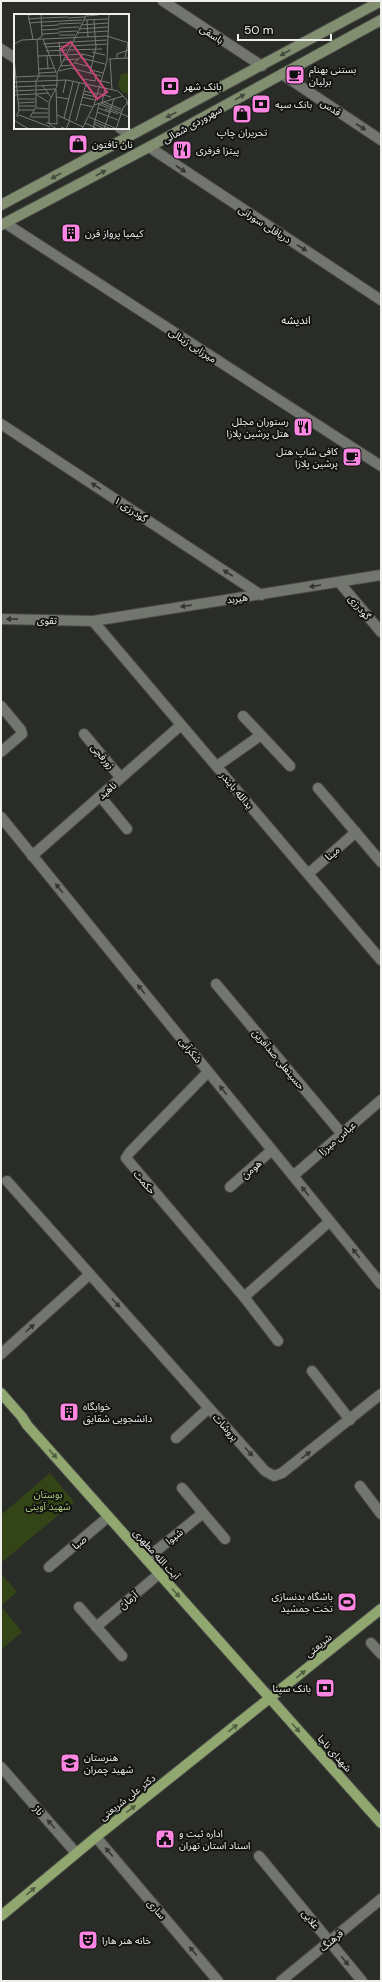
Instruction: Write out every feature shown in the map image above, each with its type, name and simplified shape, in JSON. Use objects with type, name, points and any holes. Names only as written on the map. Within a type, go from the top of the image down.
[{"type":"main road","name":"سهروردی شمالی","points":[[1,205],[381,1]]},
{"type":"main road","name":"سهروردی شمالی","points":[[2,223],[149,148],[381,20]]},
{"type":"main road","name":"آیت الله مطهری","points":[[1,1393],[27,1425],[108,1517],[270,1698]]},
{"type":"main road","name":"آیت الله مطهری","points":[[1,1402],[18,1421],[27,1425]]},
{"type":"main road","name":"شریعتی","points":[[270,1698],[381,1609]]},
{"type":"main road","name":"شهدای ناجا","points":[[270,1698],[381,1823]]},
{"type":"main road","name":"دکتر علی شریعتی","points":[[1,1916],[76,1853],[270,1698]]},
{"type":"street","name":"باسقی","points":[[163,1],[262,66]]},
{"type":"street","points":[[1,49],[14,57]]},
{"type":"street","name":"قدس","points":[[282,74],[381,140]]},
{"type":"street","points":[[122,129],[131,135]]},
{"type":"street","name":"دریاقلی سورانی","points":[[149,148],[381,300]]},
{"type":"street","name":"میرزایی زینالی","points":[[2,223],[381,466]]},
{"type":"street","name":"گودرزی ۱","points":[[1,424],[260,594]]},
{"type":"street","name":"هیربد","points":[[93,621],[381,575]]},
{"type":"street","name":"گودرزی","points":[[339,582],[381,632]]},
{"type":"street","name":"تقوی","points":[[1,619],[93,621]]},
{"type":"street","name":"یدالله بایندر","points":[[93,621],[381,960]]},
{"type":"street","points":[[1,706],[21,730],[22,734],[1,752]]},
{"type":"street","points":[[242,716],[290,766]]},
{"type":"street","name":"ناهید","points":[[32,856],[182,725]]},
{"type":"street","name":"زورقچی","points":[[84,734],[121,778]]},
{"type":"street","points":[[217,766],[261,736]]},
{"type":"street","points":[[318,788],[381,862]]},
{"type":"street","points":[[100,796],[127,829]]},
{"type":"street","name":"شکرآبی","points":[[1,817],[381,1284]]},
{"type":"street","name":"مینا","points":[[308,874],[356,832]]},
{"type":"street","name":"حسینعلی صدآفرین","points":[[216,984],[342,1134]]},
{"type":"street","name":"حکمت","points":[[208,1072],[130,1152],[126,1158],[244,1297],[278,1341]]},
{"type":"street","name":"عباس میرزا","points":[[293,1176],[381,1100]]},
{"type":"street","name":"هومن","points":[[230,1187],[272,1150]]},
{"type":"street","name":"پروشات","points":[[7,1181],[265,1471],[274,1476],[282,1473],[381,1394]]},
{"type":"street","points":[[244,1297],[330,1221]]},
{"type":"street","points":[[1,1354],[90,1274]]},
{"type":"street","points":[[312,1371],[350,1420]]},
{"type":"street","points":[[176,1438],[209,1408]]},
{"type":"street","points":[[360,1486],[381,1514]]},
{"type":"street","points":[[182,1488],[226,1539]]},
{"type":"street","name":"شیوا","points":[[146,1559],[203,1513]]},
{"type":"street","name":"صبا","points":[[49,1567],[108,1517]]},
{"type":"street","name":"آرمان","points":[[96,1627],[159,1574]]},
{"type":"street","points":[[79,1607],[122,1656]]},
{"type":"street","points":[[371,1643],[381,1654]]},
{"type":"street","name":"ناژ","points":[[1,1767],[76,1853]]},
{"type":"street","name":"ساری","points":[[96,1837],[218,1981]]},
{"type":"street","name":"علایی","points":[[259,1856],[362,1981]]},
{"type":"street","name":"فرهنگ","points":[[281,1981],[381,1898]]},
{"type":"green space","name":"بوستان شهید آوینی","points":[[50,1473],[74,1502],[1,1563],[1,1515]]},
{"type":"green space","points":[[1,1573],[17,1592],[1,1606]]},
{"type":"green space","points":[[1,1606],[22,1632],[1,1650]]},
{"type":"place","name":"بستنی بهنام برلیان","points":[[295,75]]},
{"type":"place","name":"بانک شهر","points":[[170,86]]},
{"type":"place","name":"بانک سپه","points":[[261,104]]},
{"type":"place","name":"تحریران چاپ","points":[[242,114]]},
{"type":"place","name":"نان تافتون","points":[[78,144]]},
{"type":"place","name":"پیتزا فرفری","points":[[182,150]]},
{"type":"place","name":"کیمیا پرواز قرن","points":[[71,233]]},
{"type":"place","name":"رستوران مجلل هتل پرشین پلازا","points":[[303,427]]},
{"type":"place","name":"کافی شاپ هتل پرشین پلازا","points":[[352,457]]},
{"type":"place","name":"خوابگاه دانشجویی شقایق","points":[[69,1412]]},
{"type":"place","name":"باشگاه بدنسازى تخت جمشيد","points":[[347,1602]]},
{"type":"place","name":"بانک سینا","points":[[325,1688]]},
{"type":"place","name":"هنرستان شهید چمران","points":[[70,1763]]},
{"type":"place","name":"اداره ثبت و اسناد استان تهران","points":[[165,1839]]},
{"type":"place","name":"خانه هنر هارا","points":[[88,1940]]},
{"type":"district","name":"اندیشه","points":[[296,320]]}]
